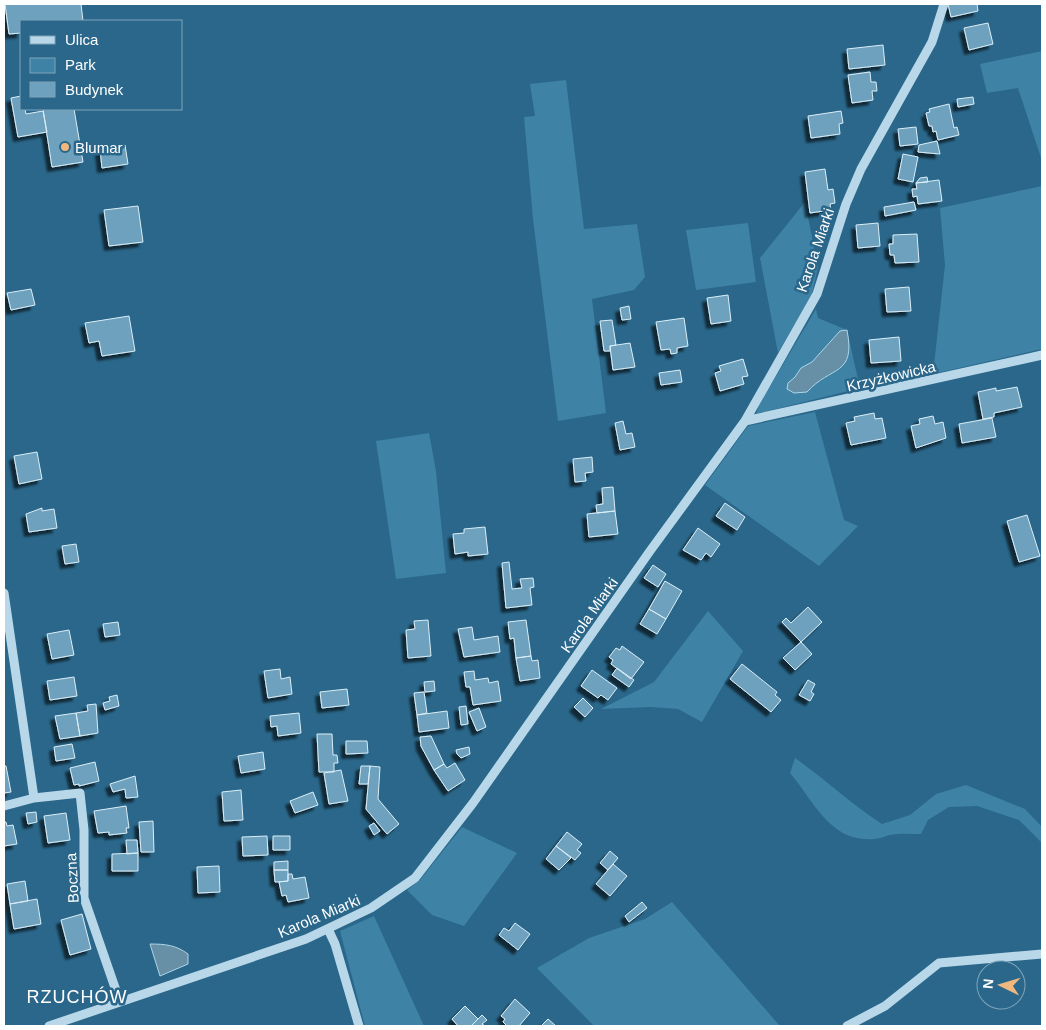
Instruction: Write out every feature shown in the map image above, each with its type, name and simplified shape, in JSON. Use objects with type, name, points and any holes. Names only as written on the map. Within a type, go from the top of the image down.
[{"type":"street","name":"Karola Miarki","points":[[49,1026],[306,939],[371,908],[415,878],[473,803],[654,546],[745,421],[817,294],[846,204],[861,169],[932,42],[944,4]]},
{"type":"street","name":"Krzyżkowicka","points":[[745,421],[1042,355]]},
{"type":"street","points":[[4,593],[34,798]]},
{"type":"street","name":"Boczna","points":[[4,806],[34,798],[80,793],[84,830],[84,898],[120,1002]]},
{"type":"street","points":[[328,928],[336,944],[359,1026]]},
{"type":"street","points":[[847,1026],[885,1006],[940,963],[1042,954]]},
{"type":"green space","points":[[1042,51],[1042,161],[1018,88],[987,93],[980,64]]},
{"type":"green space","points":[[566,80],[584,229],[637,224],[645,277],[634,290],[592,299],[606,413],[558,421],[533,219],[524,117],[535,116],[530,84]]},
{"type":"green space","points":[[1042,186],[1042,349],[933,374],[945,265],[940,208]]},
{"type":"green space","points":[[805,202],[818,267],[812,294],[778,353],[760,258]]},
{"type":"green space","points":[[748,223],[756,282],[696,290],[686,230]]},
{"type":"green space","points":[[816,309],[818,318],[847,330],[860,388],[756,414],[760,403]]},
{"type":"green space","points":[[815,412],[844,520],[858,526],[819,566],[705,485],[748,426]]},
{"type":"green space","points":[[429,433],[436,471],[446,573],[396,579],[376,441]]},
{"type":"green space","points":[[708,611],[743,651],[702,722],[678,709],[651,707],[601,709],[654,682]]},
{"type":"green space","points":[[795,758],[882,824],[910,815],[936,794],[966,785],[1025,809],[1042,827],[1042,843],[1019,820],[977,806],[949,807],[928,820],[921,834],[894,834],[874,839],[859,838],[846,834],[824,818],[790,773]]},
{"type":"green space","points":[[462,827],[517,853],[464,926],[432,915],[407,890],[420,880]]},
{"type":"green space","points":[[672,902],[780,1026],[594,1026],[537,968],[589,938],[645,919]]},
{"type":"green space","points":[[374,916],[424,1026],[365,1026],[340,931]]},
{"type":"shaded area","points":[[847,330],[849,345],[845,363],[807,392],[794,393],[787,389],[788,383],[801,368],[812,362],[840,331]]},
{"type":"shaded area","points":[[150,944],[165,945],[179,949],[188,954],[188,964],[160,976]]},
{"type":"building","points":[[5,4],[81,4],[83,20],[20,20],[20,33],[9,34]]},
{"type":"building","points":[[948,4],[977,4],[978,11],[951,17]]},
{"type":"building","points":[[988,23],[993,44],[969,50],[964,28]]},
{"type":"building","points":[[883,45],[885,65],[849,69],[847,49]]},
{"type":"building","points":[[870,72],[871,82],[876,82],[877,91],[872,91],[873,100],[852,103],[848,75]]},
{"type":"building","points":[[20,96],[20,110],[25,110],[26,114],[43,111],[47,132],[18,137],[11,98]]},
{"type":"building","points":[[973,97],[974,104],[958,107],[957,99]]},
{"type":"building","points":[[949,104],[954,128],[957,127],[959,135],[938,140],[936,131],[933,132],[932,126],[929,126],[926,113],[930,112],[929,109]]},
{"type":"building","name":"Blumar","points":[[43,110],[74,110],[83,162],[52,167]]},
{"type":"building","points":[[841,111],[843,123],[839,124],[840,134],[811,138],[808,116]]},
{"type":"building","points":[[916,127],[918,144],[900,146],[898,129]]},
{"type":"building","points":[[937,141],[940,154],[918,152],[919,145]]},
{"type":"building","points":[[125,145],[128,164],[102,168],[100,149]]},
{"type":"building","points":[[903,154],[918,157],[913,182],[898,179]]},
{"type":"building","points":[[825,169],[828,190],[833,189],[835,203],[830,204],[831,210],[810,213],[805,172]]},
{"type":"building","points":[[927,177],[928,182],[916,183],[920,178]]},
{"type":"building","points":[[939,180],[942,201],[918,204],[917,196],[913,197],[912,189],[917,189],[916,183]]},
{"type":"building","points":[[914,202],[916,210],[885,216],[884,207]]},
{"type":"building","points":[[138,206],[143,242],[109,246],[104,210]]},
{"type":"building","points":[[878,223],[880,246],[858,248],[856,225]]},
{"type":"building","points":[[917,234],[919,262],[895,263],[894,255],[890,255],[889,244],[893,244],[893,235]]},
{"type":"building","points":[[909,287],[911,311],[887,312],[885,289]]},
{"type":"building","points":[[31,289],[35,305],[11,310],[7,293]]},
{"type":"building","points":[[728,295],[731,321],[711,324],[707,298]]},
{"type":"building","points":[[629,306],[631,319],[622,320],[620,308]]},
{"type":"building","points":[[129,316],[135,351],[102,356],[99,341],[89,343],[85,323]]},
{"type":"building","points":[[684,318],[688,346],[677,348],[677,353],[671,354],[670,349],[661,350],[656,322]]},
{"type":"building","points":[[612,320],[616,345],[610,346],[610,351],[604,351],[600,321]]},
{"type":"building","points":[[899,337],[901,361],[871,363],[869,340]]},
{"type":"building","points":[[630,343],[635,367],[613,370],[610,346]]},
{"type":"building","points":[[743,359],[748,376],[742,377],[744,384],[720,391],[715,373],[721,371],[719,366]]},
{"type":"building","points":[[680,370],[682,382],[661,385],[659,373]]},
{"type":"building","points":[[1017,387],[1022,407],[994,413],[994,417],[983,419],[978,392],[996,388],[996,391]]},
{"type":"building","points":[[874,413],[875,419],[882,418],[886,438],[851,445],[846,423],[855,421],[854,417]]},
{"type":"building","points":[[933,416],[935,424],[943,422],[946,438],[916,448],[911,426],[920,424],[919,419]]},
{"type":"building","points":[[992,418],[996,437],[962,443],[959,424]]},
{"type":"building","points":[[623,421],[626,434],[632,433],[635,447],[620,450],[615,423]]},
{"type":"building","points":[[37,452],[42,479],[19,484],[14,456]]},
{"type":"building","points":[[592,457],[593,472],[585,473],[586,481],[575,482],[573,459]]},
{"type":"building","points":[[613,487],[615,511],[597,513],[596,505],[603,504],[602,488]]},
{"type":"building","points":[[725,503],[745,517],[737,530],[716,516]]},
{"type":"building","points":[[42,508],[42,511],[54,509],[57,528],[29,532],[26,514]]},
{"type":"building","points":[[615,511],[618,534],[589,537],[587,514]]},
{"type":"building","points":[[1027,515],[1040,556],[1019,562],[1007,521]]},
{"type":"building","points":[[485,527],[488,554],[468,556],[468,552],[455,554],[453,534],[464,533],[464,529]]},
{"type":"building","points":[[698,528],[720,544],[711,557],[706,553],[701,560],[683,550]]},
{"type":"building","points":[[76,544],[79,562],[65,564],[62,546]]},
{"type":"building","points":[[509,562],[512,589],[522,588],[520,579],[533,578],[534,587],[530,588],[532,605],[506,608],[502,563]]},
{"type":"building","points":[[653,565],[666,574],[658,587],[644,578]]},
{"type":"building","points":[[665,581],[682,591],[666,619],[649,609]]},
{"type":"building","points":[[808,607],[822,622],[801,642],[782,622],[786,618],[791,623]]},
{"type":"building","points":[[649,609],[666,619],[657,634],[640,624]]},
{"type":"building","points":[[428,620],[431,656],[408,658],[406,630],[415,629],[414,621]]},
{"type":"building","points":[[526,620],[531,656],[516,658],[514,638],[510,639],[508,622]]},
{"type":"building","points":[[118,622],[120,635],[105,637],[103,624]]},
{"type":"building","points":[[472,627],[474,640],[498,636],[500,652],[464,657],[458,629]]},
{"type":"building","points":[[69,630],[74,655],[52,659],[47,634]]},
{"type":"building","points":[[801,642],[812,654],[795,670],[783,658]]},
{"type":"building","points":[[622,646],[644,662],[631,679],[611,664],[613,660],[609,657],[616,648],[620,650]]},
{"type":"building","points":[[531,656],[532,661],[538,660],[540,678],[520,681],[516,658]]},
{"type":"building","points":[[742,664],[777,692],[775,695],[781,700],[771,712],[730,679]]},
{"type":"building","points":[[617,668],[634,680],[629,687],[612,675]]},
{"type":"building","points":[[280,669],[281,679],[290,677],[292,694],[268,698],[264,671]]},
{"type":"building","points":[[592,670],[617,688],[608,700],[601,695],[598,698],[581,686]]},
{"type":"building","points":[[474,671],[475,680],[488,678],[489,683],[498,681],[501,701],[473,705],[470,687],[466,687],[464,672]]},
{"type":"building","points":[[74,677],[77,696],[50,700],[47,681]]},
{"type":"building","points":[[808,680],[815,684],[811,692],[814,694],[810,701],[799,695]]},
{"type":"building","points":[[434,681],[435,691],[425,692],[424,682]]},
{"type":"building","points":[[347,689],[349,705],[322,708],[320,692]]},
{"type":"building","points":[[424,692],[427,713],[417,715],[414,693]]},
{"type":"building","points":[[117,695],[119,706],[105,710],[103,703],[110,701],[109,697]]},
{"type":"building","points":[[583,698],[593,708],[585,717],[574,707]]},
{"type":"building","points":[[96,704],[98,733],[80,736],[76,713],[88,711],[87,705]]},
{"type":"building","points":[[466,706],[468,724],[461,725],[459,707]]},
{"type":"building","points":[[479,708],[486,727],[477,731],[469,712]]},
{"type":"building","points":[[447,711],[449,728],[419,732],[417,715]]},
{"type":"building","points":[[76,713],[80,736],[60,739],[55,716]]},
{"type":"building","points":[[299,713],[301,733],[278,736],[277,726],[271,727],[270,716]]},
{"type":"building","points":[[317,734],[332,734],[333,755],[337,755],[338,763],[334,763],[334,772],[319,772]]},
{"type":"building","points":[[431,736],[444,764],[434,770],[421,746],[420,737]]},
{"type":"building","points":[[346,741],[367,741],[368,753],[346,754]]},
{"type":"building","points":[[72,744],[75,758],[56,761],[54,747]]},
{"type":"building","points":[[469,747],[470,754],[461,758],[457,754],[456,750]]},
{"type":"building","points":[[263,752],[265,769],[241,773],[238,756]]},
{"type":"building","points":[[95,762],[99,781],[79,786],[79,784],[74,785],[70,768]]},
{"type":"building","points":[[455,763],[465,780],[448,791],[434,770],[444,764],[447,768]]},
{"type":"building","points":[[4,766],[6,766],[11,792],[4,793]]},
{"type":"building","points":[[361,766],[370,766],[368,784],[359,784]]},
{"type":"building","points":[[370,766],[380,767],[378,799],[399,824],[387,834],[366,809]]},
{"type":"building","points":[[341,770],[348,801],[329,804],[324,773]]},
{"type":"building","points":[[135,776],[138,797],[126,798],[125,789],[113,792],[110,784]]},
{"type":"building","points":[[241,790],[243,820],[224,821],[222,792]]},
{"type":"building","points":[[313,792],[318,805],[295,813],[290,801]]},
{"type":"building","points":[[126,806],[129,828],[126,828],[127,833],[109,835],[109,832],[98,833],[94,811]]},
{"type":"building","points":[[36,812],[37,822],[28,824],[26,813]]},
{"type":"building","points":[[66,813],[70,840],[48,843],[44,816]]},
{"type":"building","points":[[153,821],[154,852],[141,852],[139,822]]},
{"type":"building","points":[[4,822],[6,822],[7,826],[13,825],[17,844],[4,846]]},
{"type":"building","points":[[374,823],[380,831],[374,835],[369,826]]},
{"type":"building","points":[[567,832],[582,844],[577,850],[581,853],[575,860],[556,846]]},
{"type":"building","points":[[267,836],[268,855],[243,856],[242,837]]},
{"type":"building","points":[[273,836],[290,836],[290,850],[273,850]]},
{"type":"building","points":[[126,840],[137,840],[138,853],[127,854]]},
{"type":"building","points":[[556,846],[571,858],[559,870],[546,859]]},
{"type":"building","points":[[610,851],[618,858],[608,870],[600,863]]},
{"type":"building","points":[[138,853],[138,871],[112,871],[112,854]]},
{"type":"building","points":[[288,861],[288,870],[274,870],[274,862]]},
{"type":"building","points":[[613,864],[627,876],[610,896],[596,884]]},
{"type":"building","points":[[219,866],[220,892],[198,893],[197,867]]},
{"type":"building","points":[[274,870],[288,870],[288,881],[275,882]]},
{"type":"building","points":[[288,874],[292,874],[293,879],[305,877],[309,898],[288,902],[286,895],[282,896],[279,882],[288,881]]},
{"type":"building","points":[[25,881],[28,901],[10,904],[7,884]]},
{"type":"building","points":[[37,899],[41,924],[14,929],[10,904]]},
{"type":"building","points":[[642,902],[647,908],[629,922],[625,916]]},
{"type":"building","points":[[82,914],[91,949],[70,955],[61,920]]},
{"type":"building","points":[[515,923],[530,934],[518,950],[499,935],[504,928],[509,931]]},
{"type":"building","points":[[515,999],[530,1013],[519,1026],[507,1026],[503,1022],[505,1019],[501,1016]]},
{"type":"building","points":[[465,1006],[478,1019],[471,1026],[458,1026],[452,1019]]},
{"type":"building","points":[[482,1015],[487,1020],[482,1024],[485,1026],[471,1026]]},
{"type":"building","points":[[548,1019],[556,1026],[541,1026]]},
{"type":"place","name":"Blumar","points":[[65,147]]},
{"type":"district","name":"RZUCHÓW","points":[[77,997]]}]
